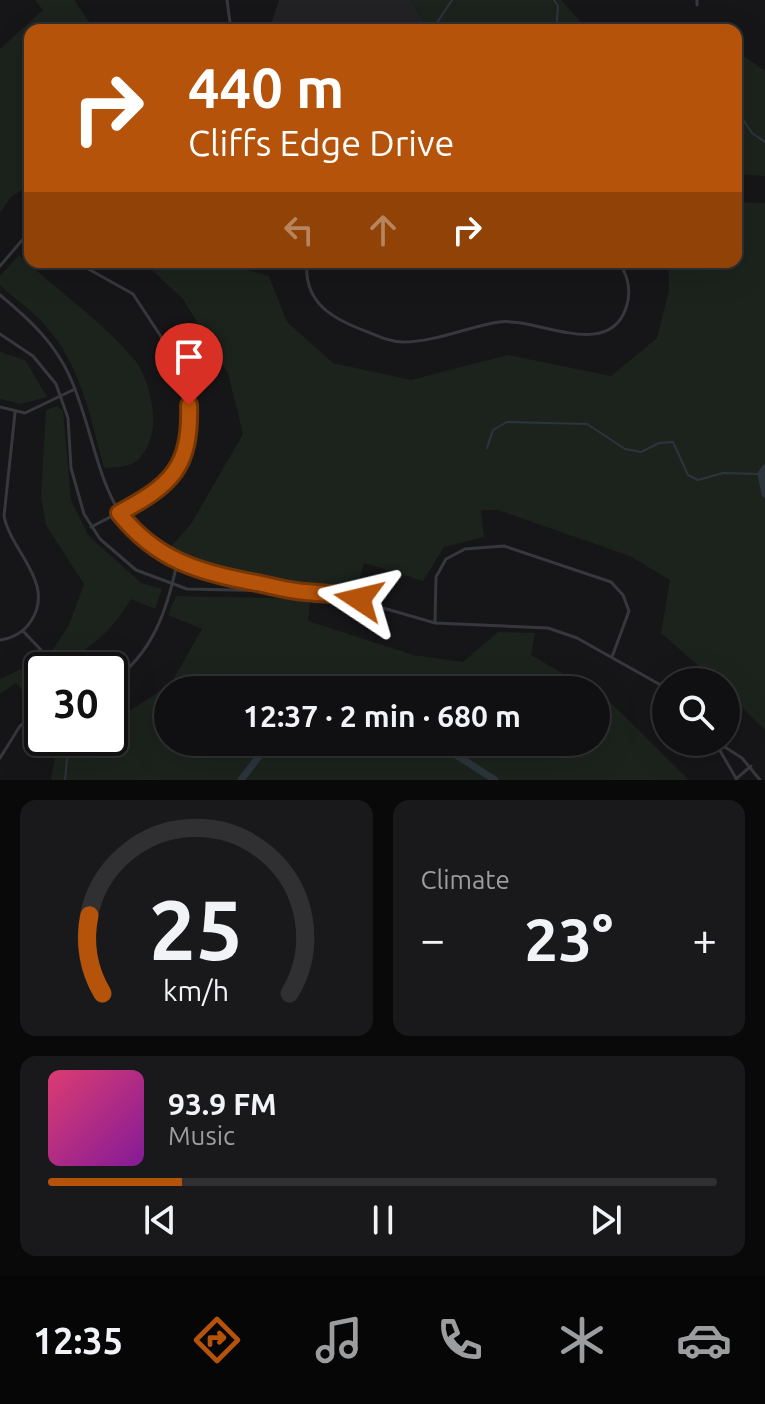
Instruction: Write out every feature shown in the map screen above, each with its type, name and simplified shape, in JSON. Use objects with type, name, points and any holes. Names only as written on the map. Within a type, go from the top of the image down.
[{"type":"street","points":[[227,0],[230,24]]},
{"type":"street","points":[[0,266],[24,238]]},
{"type":"street","points":[[87,268],[133,294],[181,367],[188,387],[189,437],[177,469],[161,490],[91,527]]},
{"type":"street","points":[[308,268],[310,289],[322,309],[354,327],[404,342],[501,322],[586,335],[608,330],[623,315],[629,297],[628,278],[622,268]]},
{"type":"street","points":[[0,295],[50,342],[75,389],[103,483],[119,513],[144,540],[177,563],[215,575],[304,592]]},
{"type":"street","points":[[0,334],[41,364],[61,396],[70,430],[73,483],[91,527],[123,561],[172,586],[203,590],[344,594],[435,623],[548,628],[577,638],[652,680]]},
{"type":"street","points":[[0,407],[15,413],[35,411],[75,389]]},
{"type":"street","points":[[0,640],[23,631],[40,600],[37,582],[8,532],[4,516],[15,413]]},
{"type":"street","points":[[435,623],[436,577],[446,559],[465,549],[514,546],[604,579],[618,588],[629,611],[612,657]]},
{"type":"street","points":[[128,671],[148,647],[172,586],[177,563]]},
{"type":"street","points":[[23,631],[42,652]]},
{"type":"street","points":[[0,758],[24,723]]},
{"type":"street","points":[[724,756],[737,779],[751,766]]},
{"type":"street","points":[[736,756],[751,766],[760,780]]},
{"type":"shaded area","points":[[35,0],[74,0],[91,24],[28,24],[43,10]]},
{"type":"shaded area","points":[[279,0],[411,0],[425,24],[271,24]]},
{"type":"shaded area","points":[[411,0],[561,0],[583,24],[425,24]]},
{"type":"shaded area","points":[[24,27],[24,189],[11,197],[0,212],[0,49]]},
{"type":"shaded area","points":[[742,55],[765,71],[765,176],[742,174]]},
{"type":"shaded area","points":[[742,202],[765,203],[765,730],[740,705],[740,668],[701,668],[661,633],[670,580],[630,556],[498,510],[481,510],[484,537],[444,547],[423,581],[364,563],[356,590],[235,577],[189,564],[166,552],[191,524],[243,434],[228,373],[183,299],[149,268],[240,268],[269,276],[287,322],[333,363],[411,380],[508,355],[611,376],[657,338],[669,290],[668,268],[742,268]]},
{"type":"shaded area","points":[[19,255],[24,259],[24,268],[34,268],[133,358],[143,375],[153,409],[150,440],[138,460],[121,467],[104,468],[89,412],[68,358],[41,321],[0,285],[0,276]]},
{"type":"shaded area","points":[[0,352],[25,360],[47,397],[21,404],[0,399]]},
{"type":"shaded area","points":[[57,406],[63,411],[71,500],[88,535],[141,583],[162,589],[155,609],[131,599],[116,621],[79,652],[51,652],[69,625],[84,584],[46,525],[41,497],[46,410]]},
{"type":"shaded area","points":[[176,596],[310,599],[308,621],[413,655],[463,662],[498,632],[535,633],[531,655],[567,676],[175,676],[202,629],[168,615]]},
{"type":"shaded area","points":[[24,668],[24,692],[16,683],[0,694],[0,679]]},
{"type":"shaded area","points":[[154,695],[154,756],[610,756],[610,702],[652,743],[652,756],[665,756],[689,780],[51,780],[55,756],[128,756],[128,712]]},
{"type":"waterway","points":[[436,24],[452,0]]},
{"type":"waterway","points":[[554,0],[558,6],[556,24]]},
{"type":"waterway","points":[[742,118],[752,133],[765,142]]},
{"type":"waterway","points":[[487,448],[493,430],[507,422],[587,424],[625,449],[641,452],[659,443],[673,442],[688,475],[698,480],[723,473],[761,474]]},
{"type":"waterway","points":[[765,468],[761,474],[765,494]]},
{"type":"waterway","points":[[65,780],[67,756]]},
{"type":"waterway","points":[[241,780],[259,756]]},
{"type":"waterway","points":[[458,756],[495,780]]},
{"type":"route","points":[[189,405],[189,437],[177,469],[161,490],[119,513],[130,526],[156,550],[195,571],[304,592],[344,594],[359,599]]}]
